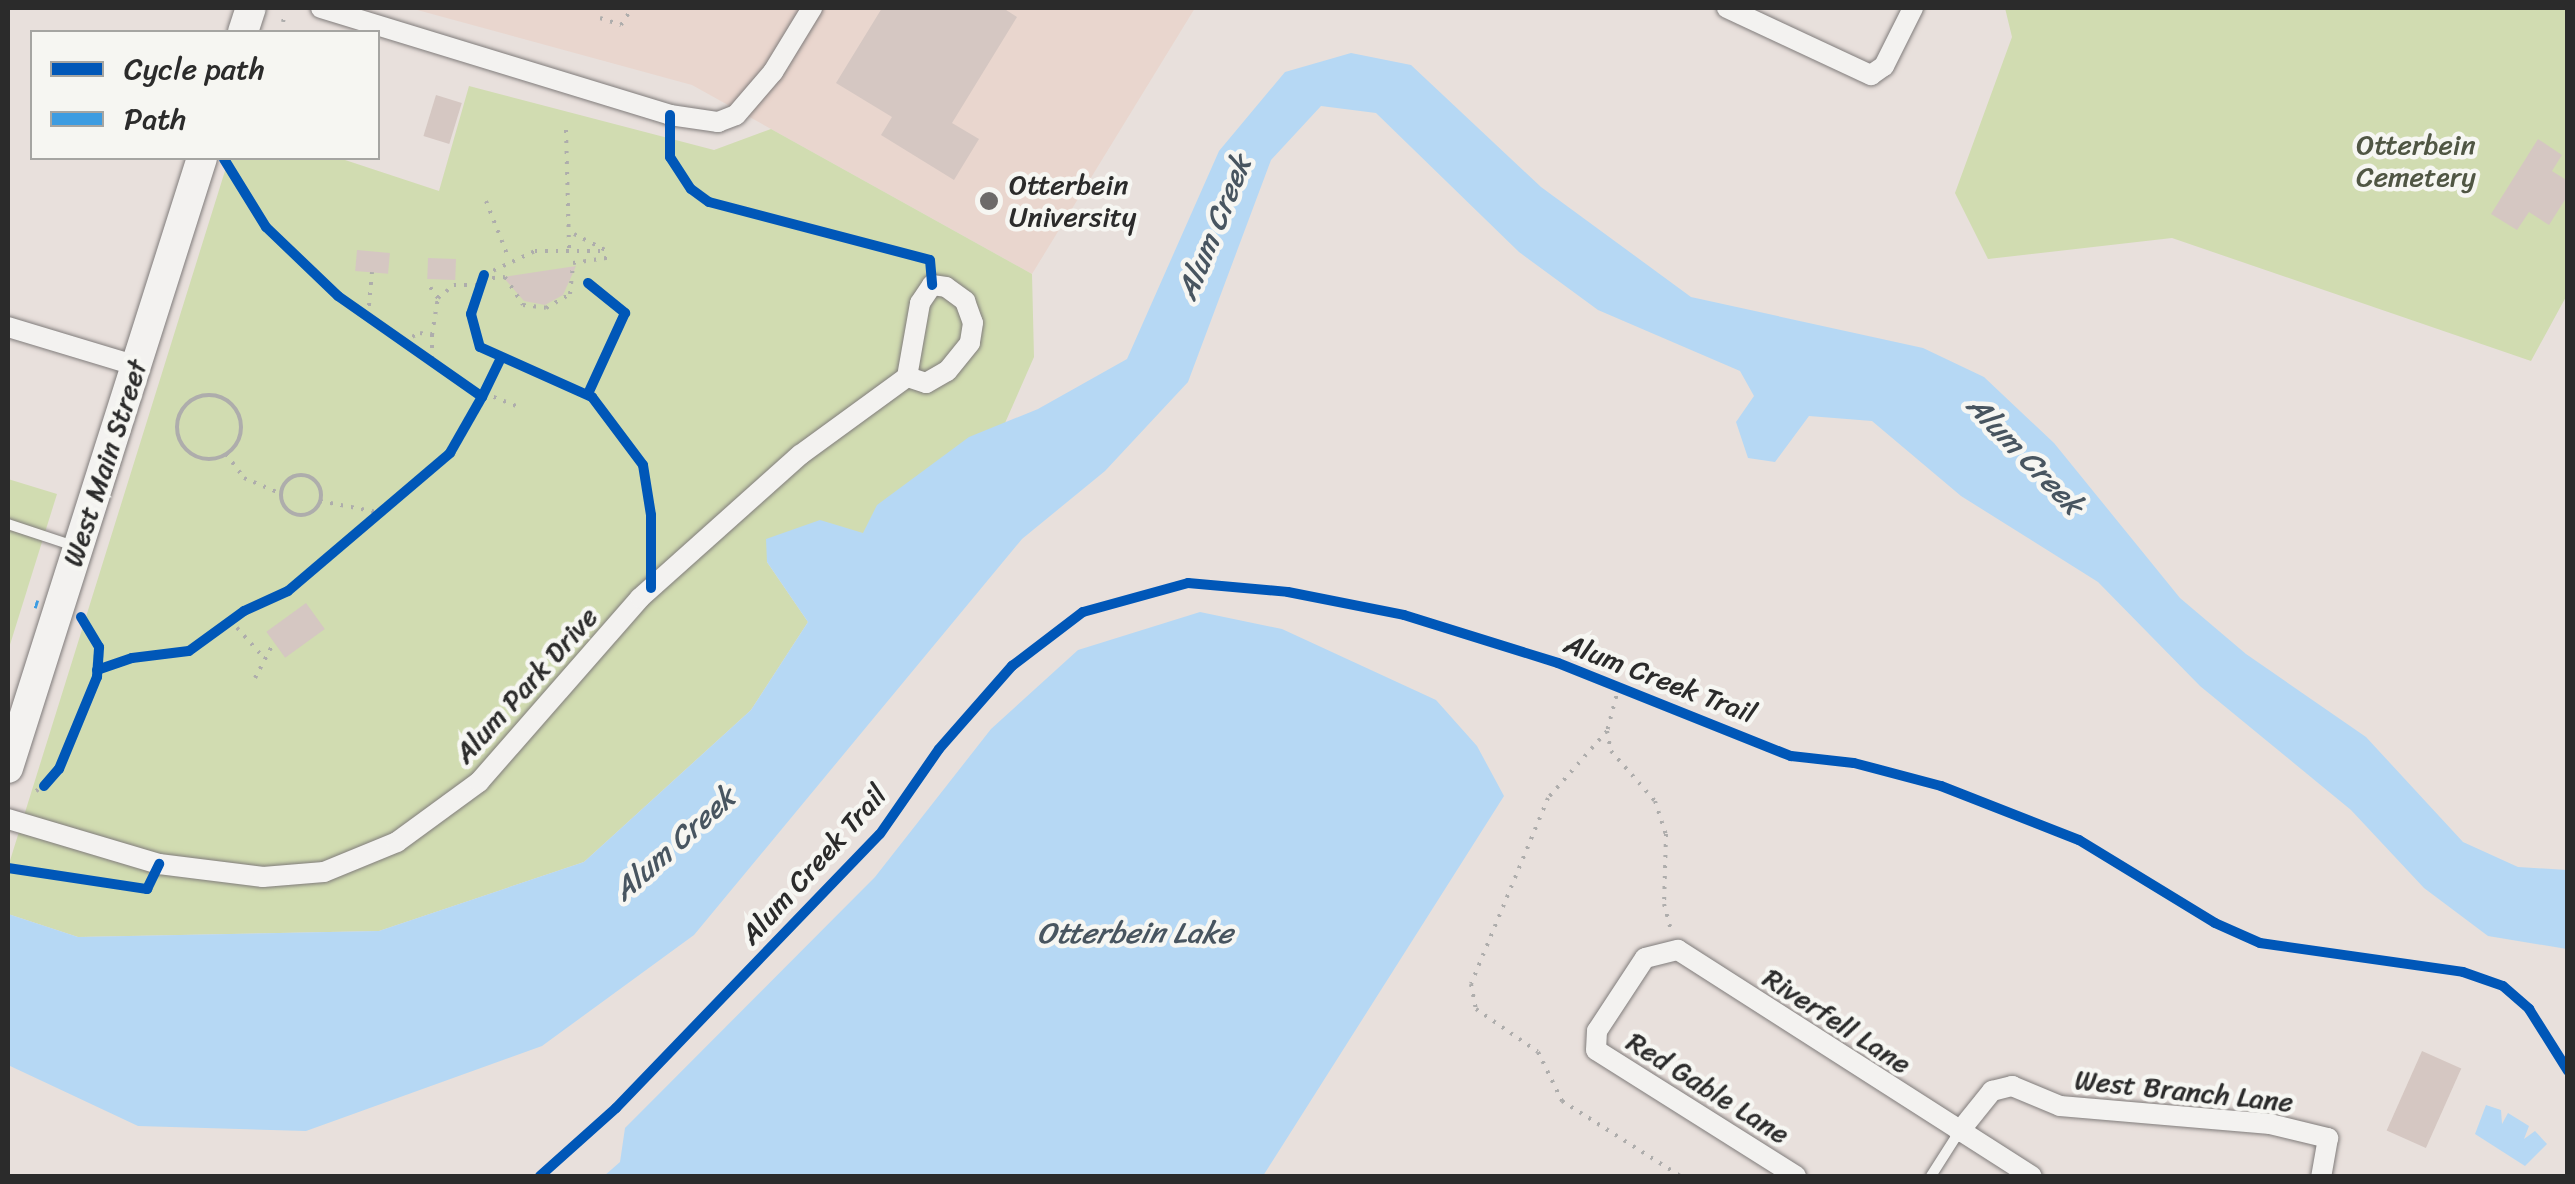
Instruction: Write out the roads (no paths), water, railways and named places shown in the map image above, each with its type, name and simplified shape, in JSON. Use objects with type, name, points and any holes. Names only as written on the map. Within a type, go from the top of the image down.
[{"type":"main road","name":"West Main Street","points":[[8,768],[201,160]]},
{"type":"street","points":[[321,8],[670,115],[718,122],[736,114],[772,72],[812,8]]},
{"type":"street","points":[[1727,8],[1871,75],[1884,66],[1912,8]]},
{"type":"street","name":"Alum Park Drive","points":[[8,819],[159,864],[263,877],[324,872],[398,842],[479,782],[640,598],[800,455],[906,377],[920,303],[932,285],[946,287],[965,301],[973,323],[970,343],[948,371],[926,383],[906,377]]},
{"type":"street","points":[[8,327],[137,366]]},
{"type":"street","name":"Red Gable Lane","points":[[1678,950],[1645,958],[1597,1031],[1596,1050],[1796,1176]]},
{"type":"street","name":"Riverfell Lane","points":[[1678,950],[2032,1176]]},
{"type":"street","name":"West Branch Lane","points":[[1959,1132],[1992,1090],[2012,1086],[2060,1106],[2270,1124],[2328,1138],[2321,1176]]},
{"type":"lane","points":[[8,524],[78,548]]},
{"type":"lane","points":[[1931,1176],[1959,1132]]},
{"type":"water","name":"Alum Creek","points":[[1351,53],[1411,65],[1541,187],[1691,297],[1923,348],[1984,377],[2054,443],[2180,598],[2246,654],[2366,737],[2463,842],[2518,867],[2567,870],[2567,949],[2488,936],[2424,888],[2351,810],[2200,686],[2098,582],[1961,496],[1872,421],[1809,416],[1775,462],[1748,458],[1736,422],[1754,396],[1740,371],[1598,310],[1519,252],[1376,113],[1321,106],[1271,160],[1188,382],[1105,471],[1022,539],[694,935],[542,1046],[306,1131],[138,1126],[8,1065],[8,914],[78,937],[379,931],[584,862],[751,710],[808,622],[767,562],[766,539],[820,520],[863,533],[877,505],[969,437],[1038,409],[1127,359],[1219,151],[1285,72]]},
{"type":"water","name":"Otterbein Lake","points":[[1200,612],[1282,629],[1436,700],[1477,746],[1504,796],[1263,1176],[604,1176],[620,1162],[625,1128],[875,877],[991,729],[1078,650]]},
{"type":"water","points":[[2486,1105],[2501,1110],[2502,1124],[2508,1113],[2529,1126],[2524,1139],[2535,1131],[2547,1144],[2525,1166],[2475,1134]]},
{"type":"place","name":"Otterbein University","points":[[989,201]]},
{"type":"park label","name":"Otterbein Cemetery","points":[[2416,161]]}]
